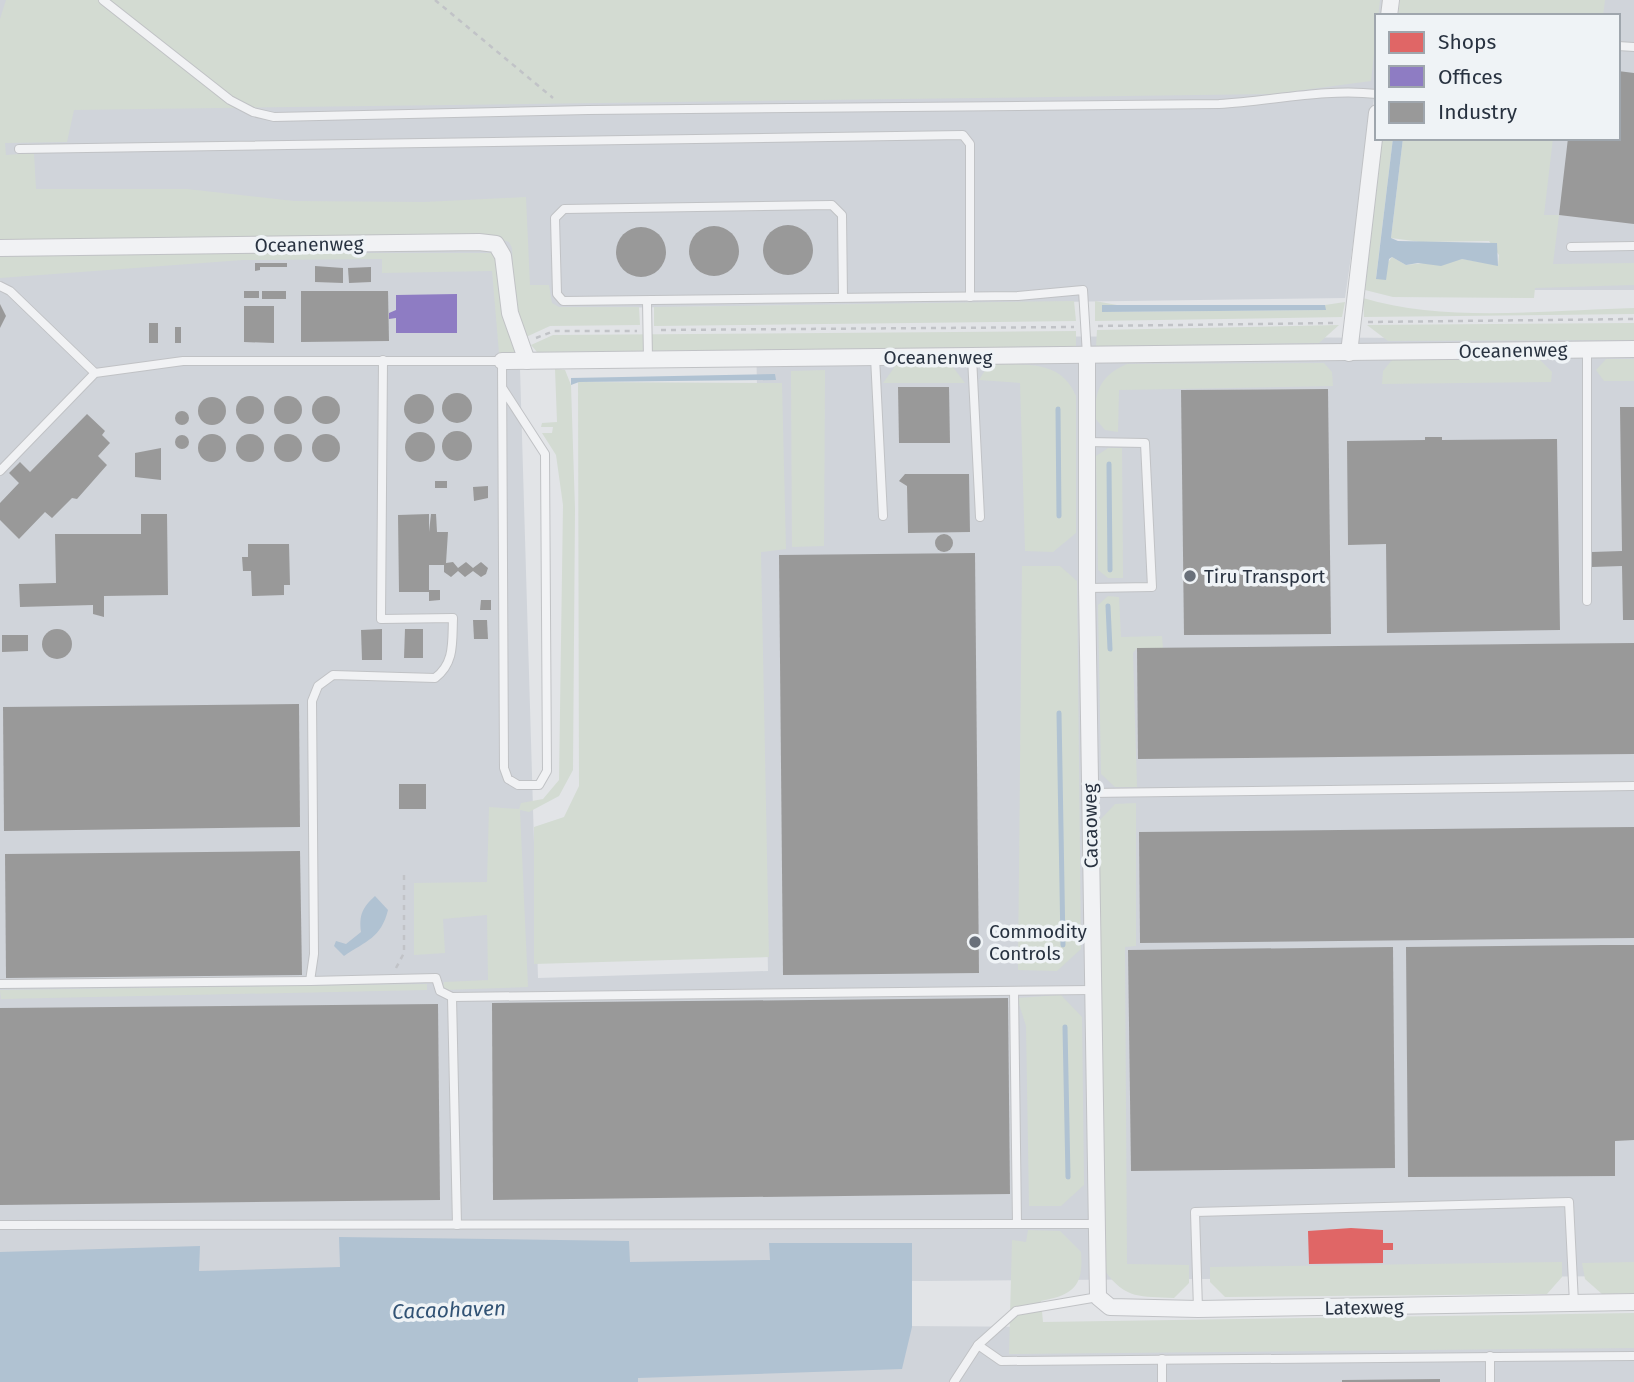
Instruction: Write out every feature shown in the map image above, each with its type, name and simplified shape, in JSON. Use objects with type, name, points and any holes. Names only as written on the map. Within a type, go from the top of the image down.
[{"type":"street","points":[[1349,353],[1375,130]]},
{"type":"street","name":"Oceanenweg","points":[[0,248],[479,242],[496,244],[503,256],[510,313],[527,361]]},
{"type":"street","name":"Oceanenweg","points":[[502,361],[1634,349]]},
{"type":"street","name":"Cacaoweg","points":[[1087,355],[1087,588],[1098,1297]]},
{"type":"street","name":"Latexweg","points":[[1098,1297],[1110,1307],[1198,1309],[1634,1302]]},
{"type":"lane","points":[[103,0],[230,100],[274,117],[567,110],[1219,104],[1278,100],[1346,90],[1375,94]]},
{"type":"lane","points":[[19,149],[963,135],[970,144],[970,297]]},
{"type":"lane","points":[[843,298],[842,215],[832,205],[564,209],[555,218],[557,295],[563,301],[970,297],[1083,290],[1087,355]]},
{"type":"lane","points":[[1571,247],[1634,246]]},
{"type":"lane","points":[[0,286],[10,291],[95,373]]},
{"type":"lane","points":[[647,300],[648,359]]},
{"type":"lane","points":[[1587,349],[1587,601]]},
{"type":"lane","points":[[972,357],[980,517]]},
{"type":"lane","points":[[875,358],[883,516]]},
{"type":"lane","points":[[310,981],[314,954],[312,701],[318,686],[333,676],[435,678],[445,671],[451,660],[453,618],[382,619],[383,360]]},
{"type":"lane","points":[[0,471],[95,373],[183,361],[502,361],[504,768],[508,779],[528,787],[539,785],[547,771],[545,454],[503,389]]},
{"type":"lane","points":[[1087,442],[1144,443],[1152,587],[1087,588]]},
{"type":"lane","points":[[1090,793],[1634,786]]},
{"type":"lane","points":[[0,984],[436,978],[440,991],[452,997],[1093,990]]},
{"type":"lane","points":[[1014,991],[1017,1224]]},
{"type":"lane","points":[[452,997],[457,1224]]},
{"type":"lane","points":[[1198,1309],[1195,1212],[1569,1202],[1574,1303]]},
{"type":"lane","points":[[0,1225],[1096,1224]]},
{"type":"lane","points":[[954,1382],[978,1345],[1016,1311],[1098,1297]]},
{"type":"lane","points":[[978,1345],[1001,1361],[1634,1356]]},
{"type":"lane","points":[[1490,1356],[1490,1382]]},
{"type":"lane","points":[[1162,1359],[1162,1382]]},
{"type":"path","points":[[435,0],[567,110]]},
{"type":"path","points":[[389,979],[404,953],[404,872]]},
{"type":"shaded area","points":[[0,0],[1388,0],[1386,14],[1375,14],[1375,92],[1345,298],[529,309],[522,228],[0,222]]},
{"type":"shaded area","points":[[6,0],[1380,0],[1378,14],[1375,14],[1371,81],[1273,94],[74,110],[67,142],[5,143],[6,155],[34,153],[36,189],[187,189],[294,201],[424,202],[526,197],[530,285],[549,285],[552,303],[559,307],[639,307],[640,325],[550,326],[526,337],[515,307],[512,248],[509,242],[500,239],[0,245],[0,19]]},
{"type":"shaded area","points":[[1400,0],[1605,0],[1603,14],[1398,14]]},
{"type":"shaded area","points":[[1565,0],[1634,0],[1634,290],[1532,290],[1549,140],[1620,140],[1620,14],[1564,14]]},
{"type":"shaded area","points":[[1382,140],[1393,140],[1376,278],[1392,257],[1406,265],[1462,259],[1498,265],[1499,255],[1489,241],[1421,242],[1391,238],[1403,140],[1553,140],[1544,215],[1559,215],[1553,264],[1634,263],[1634,285],[1535,288],[1534,298],[1393,297],[1365,290]]},
{"type":"shaded area","points":[[516,233],[538,978],[768,971],[756,335],[1634,339],[1634,1276],[926,1281],[0,1274],[0,241]]},
{"type":"shaded area","points":[[499,253],[501,294],[515,353],[499,353],[492,271],[382,273],[382,259],[243,260],[0,278],[0,255]]},
{"type":"shaded area","points":[[1363,298],[1394,306],[1462,313],[1634,308],[1634,314],[1364,317]]},
{"type":"shaded area","points":[[1074,301],[1076,321],[654,326],[654,307]]},
{"type":"shaded area","points":[[1095,301],[1117,305],[1103,305],[1103,312],[1325,310],[1325,305],[1345,302],[1342,317],[1095,321]]},
{"type":"shaded area","points":[[1634,323],[1634,340],[1388,341],[1367,325]]},
{"type":"shaded area","points":[[1339,325],[1319,343],[1096,346],[1097,330]]},
{"type":"shaded area","points":[[1076,331],[1076,346],[537,352],[531,345],[553,335]]},
{"type":"shaded area","points":[[1606,359],[1634,359],[1634,381],[1604,381],[1596,370]]},
{"type":"shaded area","points":[[1392,360],[1540,360],[1552,372],[1551,382],[1382,384],[1383,371]]},
{"type":"shaded area","points":[[1324,363],[1332,372],[1333,386],[1119,390],[1118,432],[1105,430],[1095,418],[1096,399],[1101,385],[1111,374],[1127,364]]},
{"type":"shaded area","points":[[989,364],[1040,366],[1051,370],[1069,384],[1076,396],[1076,533],[1053,552],[1025,551],[1020,383],[979,380]]},
{"type":"shaded area","points":[[896,365],[953,367],[965,383],[883,383]]},
{"type":"shaded area","points":[[555,369],[565,370],[571,385],[575,509],[573,770],[559,796],[529,812],[520,810],[528,987],[442,990],[444,982],[488,980],[487,915],[443,919],[445,953],[414,955],[414,883],[487,882],[489,807],[519,809],[521,803],[543,799],[559,780],[563,505],[556,455],[542,433],[552,433],[553,427],[541,427],[542,423],[557,422]]},
{"type":"shaded area","points":[[825,370],[824,546],[792,547],[791,371]]},
{"type":"shaded area","points":[[578,382],[782,383],[786,549],[761,552],[769,957],[534,964],[534,827],[564,817],[579,786]]},
{"type":"shaded area","points":[[1108,448],[1122,448],[1123,578],[1108,578],[1098,570],[1096,456]]},
{"type":"shaded area","points":[[1022,566],[1060,566],[1077,581],[1081,949],[1057,971],[1018,970]]},
{"type":"shaded area","points":[[1108,596],[1119,597],[1121,637],[1162,636],[1163,648],[1137,648],[1133,653],[1137,787],[1115,787],[1101,774],[1098,605]]},
{"type":"shaded area","points":[[1136,803],[1136,946],[1125,947],[1127,1264],[1189,1265],[1189,1283],[1174,1298],[1127,1292],[1105,1271],[1099,821],[1115,804]]},
{"type":"shaded area","points":[[427,984],[427,990],[1,999],[0,990]]},
{"type":"shaded area","points":[[1061,995],[1082,1017],[1084,1185],[1061,1206],[1029,1206],[1026,1026],[1017,998]]},
{"type":"shaded area","points":[[1028,1230],[1060,1231],[1081,1252],[1081,1273],[1074,1287],[1061,1296],[1041,1301],[1043,1322],[1634,1313],[1634,1348],[1009,1354],[1012,1240],[1026,1242]]},
{"type":"shaded area","points":[[1562,1262],[1562,1277],[1547,1294],[1225,1297],[1210,1282],[1210,1267]]},
{"type":"shaded area","points":[[1634,1262],[1634,1293],[1602,1294],[1585,1279],[1582,1263]]},
{"type":"shaded area","points":[[906,1326],[1634,1331],[1634,1382],[614,1382]]},
{"type":"water","points":[[1393,140],[1403,140],[1391,238],[1398,241],[1497,243],[1498,266],[1462,259],[1441,266],[1418,263],[1406,265],[1392,257],[1389,259],[1386,280],[1376,279]]},
{"type":"water","points":[[1102,305],[1325,305],[1326,310],[1102,312]]},
{"type":"water","points":[[775,374],[776,380],[579,382],[571,385],[571,378]]},
{"type":"water","points":[[375,896],[388,910],[381,927],[372,938],[344,956],[334,946],[336,941],[346,944],[361,932],[362,912]]},
{"type":"water","name":"Cacaohaven","points":[[339,1237],[629,1241],[630,1262],[770,1260],[769,1243],[912,1243],[912,1327],[902,1369],[638,1378],[638,1382],[0,1382],[0,1252],[200,1246],[199,1271],[340,1267]]},
{"type":"building: Shops","points":[[1351,1228],[1383,1230],[1383,1243],[1393,1243],[1393,1250],[1383,1250],[1383,1263],[1309,1264],[1308,1231]]},
{"type":"building: Offices","points":[[457,294],[457,333],[396,333],[396,318],[389,319],[389,313],[396,310],[396,295]]},
{"type":"building: Industry","points":[[1620,71],[1634,73],[1634,224],[1559,215],[1568,140],[1620,140]]},
{"type":"building: Industry","points":[[788,225],[805,233],[813,250],[805,267],[788,275],[771,267],[763,250],[771,233]]},
{"type":"building: Industry","points":[[714,226],[731,234],[739,251],[731,268],[714,276],[697,268],[689,251],[697,234]]},
{"type":"building: Industry","points":[[641,227],[658,235],[666,252],[658,269],[641,277],[624,269],[616,252],[624,235]]},
{"type":"building: Industry","points":[[255,263],[287,263],[287,267],[260,267],[260,270],[255,271]]},
{"type":"building: Industry","points":[[315,266],[343,268],[343,283],[315,282]]},
{"type":"building: Industry","points":[[371,267],[371,282],[349,283],[348,268]]},
{"type":"building: Industry","points":[[244,291],[259,291],[259,298],[244,298]]},
{"type":"building: Industry","points":[[262,291],[286,291],[286,299],[262,299]]},
{"type":"building: Industry","points":[[301,291],[388,291],[389,341],[301,342]]},
{"type":"building: Industry","points":[[0,304],[6,316],[0,328]]},
{"type":"building: Industry","points":[[244,306],[274,306],[274,343],[244,342]]},
{"type":"building: Industry","points":[[149,323],[158,323],[158,343],[149,343]]},
{"type":"building: Industry","points":[[175,327],[181,327],[181,343],[175,343]]},
{"type":"building: Industry","points":[[898,387],[949,387],[950,443],[899,443]]},
{"type":"building: Industry","points":[[1328,389],[1331,634],[1184,635],[1181,390]]},
{"type":"building: Industry","points":[[457,393],[463,394],[471,402],[471,414],[463,422],[457,423],[451,422],[443,414],[442,408],[443,402],[451,394]]},
{"type":"building: Industry","points":[[419,394],[425,395],[433,403],[433,415],[425,423],[419,424],[413,423],[405,415],[404,409],[405,403],[413,395]]},
{"type":"building: Industry","points":[[250,396],[260,400],[264,410],[260,420],[250,424],[240,420],[236,410],[240,400]]},
{"type":"building: Industry","points":[[288,396],[298,400],[302,410],[298,420],[288,424],[278,420],[274,410],[278,400]]},
{"type":"building: Industry","points":[[326,396],[336,400],[340,410],[336,420],[326,424],[316,420],[312,410],[316,400]]},
{"type":"building: Industry","points":[[212,397],[222,401],[226,411],[222,421],[212,425],[202,421],[198,411],[202,401]]},
{"type":"building: Industry","points":[[1620,407],[1634,407],[1634,620],[1623,620],[1622,566],[1592,567],[1592,552],[1622,551]]},
{"type":"building: Industry","points":[[179,411],[185,411],[189,418],[185,425],[179,425],[175,421],[175,415]]},
{"type":"building: Industry","points":[[87,414],[105,431],[102,435],[110,443],[98,456],[107,465],[77,499],[72,498],[52,518],[45,512],[19,539],[0,520],[0,503],[19,483],[9,473],[20,462],[30,472]]},
{"type":"building: Industry","points":[[457,431],[463,432],[471,440],[471,452],[463,460],[457,461],[451,460],[443,452],[442,446],[443,440],[451,432]]},
{"type":"building: Industry","points":[[420,432],[426,433],[434,441],[434,453],[426,461],[420,462],[414,461],[406,453],[405,447],[406,441],[414,433]]},
{"type":"building: Industry","points":[[212,434],[222,438],[226,448],[222,458],[212,462],[202,458],[198,448],[202,438]]},
{"type":"building: Industry","points":[[250,434],[260,438],[264,448],[260,458],[250,462],[240,458],[236,448],[240,438]]},
{"type":"building: Industry","points":[[288,434],[298,438],[302,448],[298,458],[288,462],[278,458],[274,448],[278,438]]},
{"type":"building: Industry","points":[[326,434],[336,438],[340,448],[336,458],[326,462],[316,458],[312,448],[316,438]]},
{"type":"building: Industry","points":[[179,435],[185,435],[189,442],[185,449],[179,449],[175,445],[175,439]]},
{"type":"building: Industry","points":[[1425,437],[1442,437],[1442,440],[1557,439],[1560,630],[1387,633],[1386,544],[1348,545],[1347,441],[1425,440]]},
{"type":"building: Industry","points":[[161,448],[161,480],[135,477],[135,453]]},
{"type":"building: Industry","points":[[905,474],[969,474],[970,532],[908,533],[907,486],[899,481]]},
{"type":"building: Industry","points":[[435,481],[447,481],[447,488],[435,488]]},
{"type":"building: Industry","points":[[488,486],[488,498],[474,501],[473,487]]},
{"type":"building: Industry","points":[[141,514],[167,514],[168,595],[104,596],[104,617],[93,614],[93,605],[20,607],[19,584],[56,583],[55,534],[141,534]]},
{"type":"building: Industry","points":[[429,514],[429,532],[431,514],[436,514],[437,532],[448,532],[446,563],[453,562],[458,568],[466,562],[473,568],[481,562],[488,568],[486,574],[481,577],[473,571],[465,577],[458,571],[451,577],[444,572],[444,565],[429,565],[429,590],[440,590],[440,600],[429,601],[429,592],[399,592],[398,515]]},
{"type":"building: Industry","points":[[940,534],[948,534],[953,543],[951,550],[940,552],[935,547],[935,539]]},
{"type":"building: Industry","points":[[248,544],[289,544],[290,585],[284,585],[284,595],[252,596],[251,571],[243,571],[242,557],[248,557]]},
{"type":"building: Industry","points":[[975,553],[979,973],[783,975],[779,555]]},
{"type":"building: Industry","points":[[481,600],[491,600],[491,610],[480,610]]},
{"type":"building: Industry","points":[[473,620],[487,620],[488,639],[474,639]]},
{"type":"building: Industry","points":[[57,629],[63,630],[71,638],[71,650],[63,658],[57,659],[51,658],[43,650],[42,644],[43,638],[51,630]]},
{"type":"building: Industry","points":[[382,629],[382,660],[362,660],[361,630]]},
{"type":"building: Industry","points":[[405,629],[423,629],[423,658],[404,658]]},
{"type":"building: Industry","points":[[2,635],[28,635],[28,651],[2,652]]},
{"type":"building: Industry","points":[[1634,643],[1634,754],[1138,759],[1137,648]]},
{"type":"building: Industry","points":[[299,704],[300,827],[4,831],[3,707]]},
{"type":"building: Industry","points":[[399,784],[426,784],[426,809],[399,809]]},
{"type":"building: Industry","points":[[1634,827],[1634,938],[1140,943],[1139,832]]},
{"type":"building: Industry","points":[[300,851],[302,975],[6,978],[5,854]]},
{"type":"building: Industry","points":[[1634,945],[1634,1140],[1615,1141],[1615,1176],[1408,1177],[1406,947]]},
{"type":"building: Industry","points":[[1393,947],[1395,1168],[1131,1171],[1128,950]]},
{"type":"building: Industry","points":[[1008,998],[1010,1194],[493,1200],[492,1003]]},
{"type":"building: Industry","points":[[438,1004],[440,1200],[0,1205],[0,1008]]},
{"type":"building: Industry","points":[[1440,1379],[1440,1382],[1342,1382],[1342,1380]]},
{"type":"waterway","points":[[1058,409],[1059,516]]},
{"type":"waterway","points":[[1109,464],[1110,570]]},
{"type":"waterway","points":[[1108,606],[1110,649]]},
{"type":"waterway","points":[[1059,713],[1063,945]]},
{"type":"waterway","points":[[1065,1027],[1068,1177]]},
{"type":"place","name":"Tiru Transport","points":[[1190,576]]},
{"type":"place","name":"Commodity Controls","points":[[975,942]]}]
